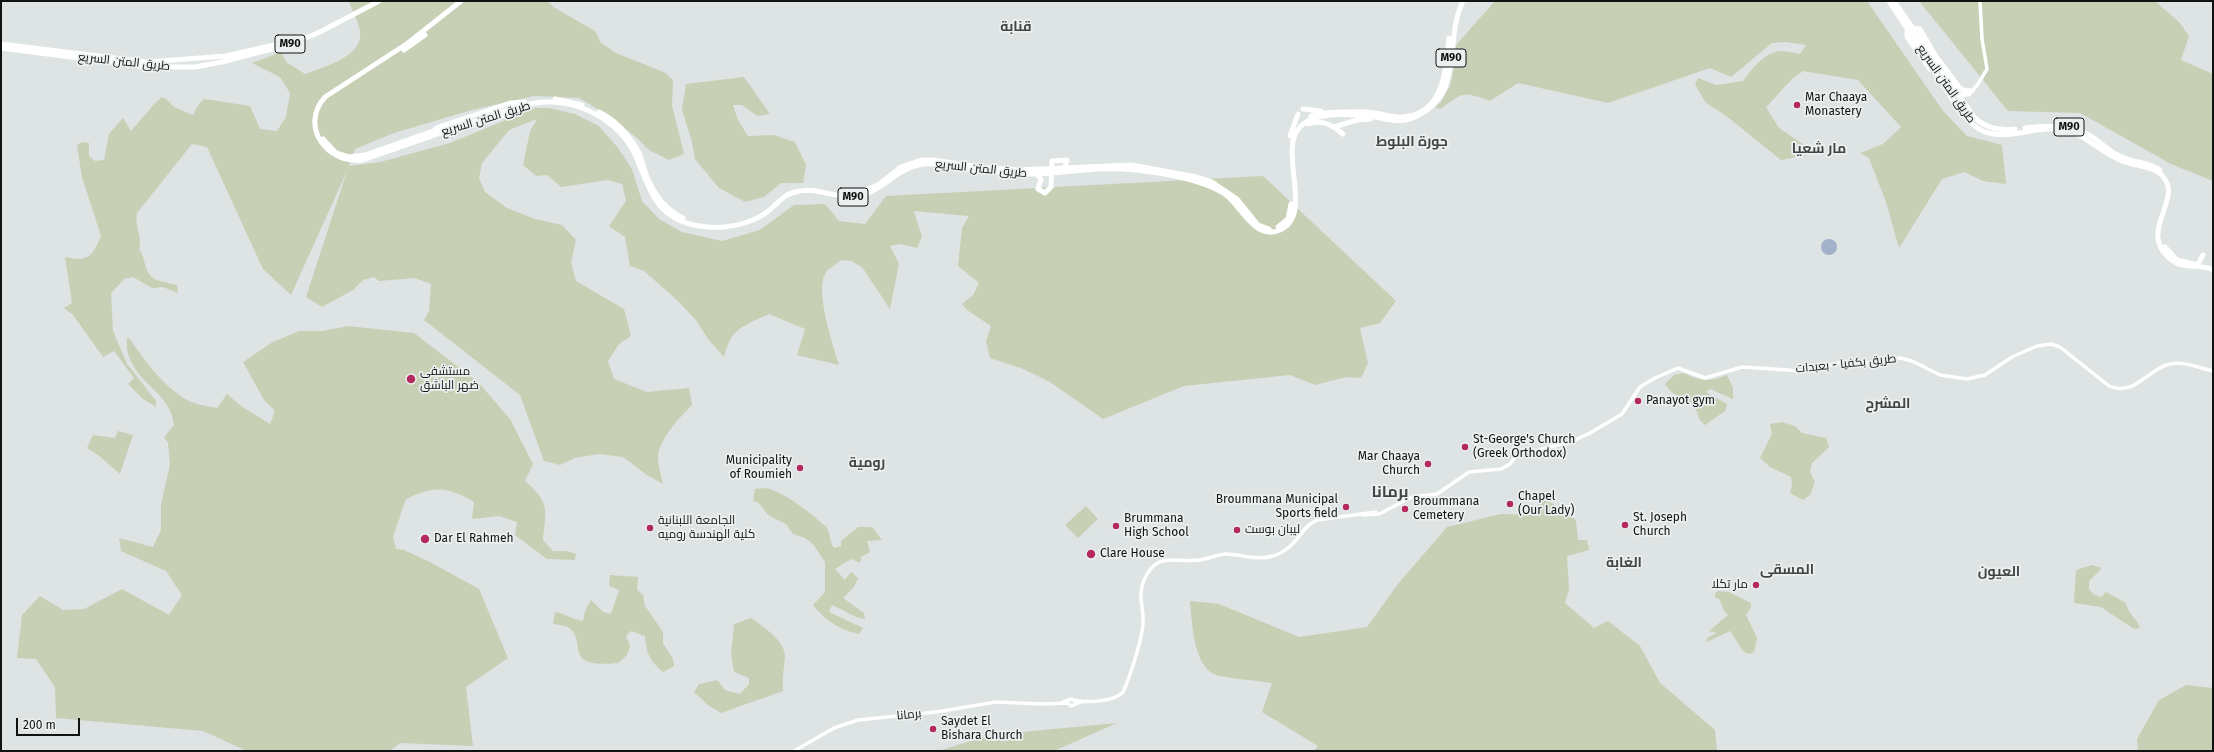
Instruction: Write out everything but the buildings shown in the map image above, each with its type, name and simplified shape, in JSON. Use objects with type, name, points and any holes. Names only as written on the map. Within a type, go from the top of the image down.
[{"type":"highway","name":"طريق المتن السريع","points":[[1,45],[140,62],[226,56],[294,39],[320,28],[372,1]]},
{"type":"highway","name":"طريق المتن السريع","points":[[1,45],[148,67],[195,67],[294,43],[320,32],[379,1]]},
{"type":"highway","name":"طريق المتن السريع","points":[[461,1],[408,43],[329,98],[321,108],[318,125],[324,142],[336,153],[349,157],[365,155],[524,102],[538,99],[562,100],[584,105],[604,115],[624,131],[638,151],[651,185],[659,199],[678,216],[702,224],[725,224],[747,219],[765,210],[784,193],[798,188],[815,188],[842,194],[859,193],[878,185],[901,167],[920,160],[932,160],[1001,169],[1067,169],[1095,165],[1131,165],[1204,179],[1218,185],[1232,195],[1258,225],[1265,228],[1274,229],[1284,224],[1290,214],[1290,136],[1298,114]]},
{"type":"highway","name":"طريق المتن السريع","points":[[466,1],[411,45],[331,93],[319,106],[315,115],[315,126],[322,144],[333,155],[348,161],[363,160],[485,117],[532,104],[548,102],[570,105],[601,117],[616,128],[631,146],[650,192],[659,204],[681,221],[703,227],[722,226],[750,221],[768,211],[785,196],[798,191],[814,190],[845,197],[860,196],[873,192],[905,169],[921,164],[932,164],[1009,173],[1036,174],[1081,172],[1096,169],[1134,169],[1202,182],[1229,198],[1258,230],[1274,232],[1286,226],[1294,213],[1292,145],[1294,135],[1300,127]]},
{"type":"highway","name":"M90","points":[[1427,108],[1436,97],[1445,79],[1451,26],[1459,1]]},
{"type":"highway","name":"M90","points":[[1300,127],[1308,121],[1323,117],[1361,116],[1401,121],[1419,114],[1439,99],[1448,81],[1454,25],[1462,1]]},
{"type":"highway","name":"طريق المتن السريع","points":[[1889,1],[1967,118],[1984,131],[2000,134],[2050,129],[2067,130],[2090,140],[2120,160],[2158,173],[2164,179],[2169,193],[2168,202],[2158,227],[2161,248],[2166,255],[2179,264],[2213,270]]},
{"type":"highway","name":"طريق المتن السريع","points":[[1894,1],[1974,118],[1983,125],[1997,130],[2049,125],[2071,128],[2091,136],[2121,157],[2158,169],[2167,177],[2172,191],[2171,202],[2162,224],[2161,234],[2164,246],[2177,260],[2188,264],[2213,266]]},
{"type":"highway","points":[[1941,81],[1933,73],[1907,37],[1910,29],[1920,29],[1935,55],[1960,89],[1969,93]]},
{"type":"highway","points":[[1922,43],[1935,55]]},
{"type":"highway","points":[[1924,54],[1956,95],[1969,93]]},
{"type":"highway","points":[[194,59],[195,67]]},
{"type":"highway","points":[[1969,93],[1968,102],[1973,111],[1982,121],[1997,130]]},
{"type":"highway","points":[[386,152],[404,148],[532,104]]},
{"type":"highway","points":[[1303,110],[1328,113]]},
{"type":"highway","name":"M90","points":[[1290,136],[1294,128],[1305,119],[1318,114],[1367,112],[1402,117],[1419,114]]},
{"type":"highway","points":[[1334,127],[1358,120],[1379,118]]},
{"type":"highway","points":[[1300,127],[1320,122],[1334,127],[1343,134]]},
{"type":"highway","points":[[477,124],[482,128]]},
{"type":"highway","points":[[1036,174],[1041,179],[1038,189],[1044,193],[1049,190],[1052,175],[1052,161],[1066,161],[1067,169]]},
{"type":"highway","points":[[1052,175],[1071,175],[1081,172]]},
{"type":"highway","points":[[2198,264],[2203,255]]},
{"type":"main road","points":[[1969,93],[1978,84],[1987,69],[1982,39],[1980,1]]},
{"type":"main road","name":"طريق بكفيا - بعبدات","points":[[1074,702],[1116,697],[1123,692],[1143,623],[1140,593],[1147,575],[1158,562],[1164,560],[1198,560],[1225,554],[1248,558],[1269,557],[1292,547],[1309,525],[1317,520],[1371,515],[1381,512],[1409,498],[1434,495],[1444,491],[1470,472],[1501,469],[1510,464],[1516,456],[1581,438],[1624,412],[1636,391],[1644,384],[1678,368],[1705,378],[1711,378],[1738,368],[1803,371],[1839,363],[1868,363],[1900,358],[1912,361],[1944,376],[1973,378],[1985,375],[2020,353],[2051,344],[2060,347],[2109,386],[2118,389],[2131,387],[2171,364],[2213,371]]},
{"type":"main road","name":"برمانا","points":[[794,751],[834,728],[858,720],[936,712],[996,702],[1054,704],[1068,702],[1070,706],[1074,702]]},
{"type":"green space","points":[[349,1],[547,1],[555,8],[595,31],[601,43],[616,53],[666,73],[673,80],[672,105],[684,154],[669,160],[649,150],[637,138],[606,114],[579,98],[534,96],[472,110],[394,133],[355,149],[349,166],[380,162],[450,143],[535,108],[549,108],[575,114],[599,126],[618,148],[632,169],[642,201],[659,219],[682,232],[722,241],[760,230],[794,205],[825,204],[839,221],[865,224],[886,196],[1263,176],[1396,301],[1380,323],[1360,328],[1368,363],[1361,378],[1346,377],[1315,385],[1290,375],[1184,386],[1103,419],[1050,382],[1021,368],[990,358],[986,341],[991,326],[967,310],[962,304],[973,295],[979,283],[958,266],[962,228],[969,216],[914,211],[922,237],[917,248],[901,244],[890,246],[899,264],[890,309],[862,267],[851,261],[841,260],[825,274],[822,282],[823,305],[839,365],[797,355],[805,329],[769,314],[746,325],[735,333],[730,339],[724,357],[708,339],[696,320],[676,299],[644,271],[630,266],[625,237],[609,226],[626,201],[622,184],[608,180],[561,187],[547,175],[536,176],[523,165],[530,131],[537,119],[509,130],[482,163],[479,178],[485,192],[507,208],[535,219],[562,225],[576,240],[571,262],[576,281],[624,309],[631,336],[619,344],[608,361],[614,379],[647,392],[689,388],[692,405],[677,420],[659,450],[658,463],[663,484],[647,475],[623,457],[599,454],[575,458],[560,465],[544,461],[520,395],[424,320],[429,311],[431,284],[415,278],[379,281],[374,277],[363,280],[353,290],[322,307],[306,297],[347,171],[291,295],[263,269],[207,147],[192,144],[137,213],[136,218],[140,240],[139,249],[149,274],[159,281],[177,285],[178,293],[163,287],[152,288],[133,277],[124,279],[111,293],[113,331],[127,364],[156,401],[156,407],[143,399],[128,384],[134,378],[114,351],[103,357],[73,315],[64,308],[72,303],[65,257],[79,259],[88,256],[95,249],[101,236],[82,177],[77,145],[82,142],[89,143],[89,156],[95,161],[104,160],[109,134],[123,118],[131,131],[162,97],[174,107],[193,115],[198,105],[204,99],[250,106],[260,129],[277,131],[286,117],[290,93],[280,77],[252,63],[281,52],[286,62],[305,74],[341,60],[356,48],[360,40],[359,27]]},
{"type":"green space","points":[[1495,1],[1867,1],[1943,111],[1967,136],[2002,145],[2006,184],[1983,181],[1964,172],[1942,179],[1899,248],[1886,202],[1869,158],[1860,153],[1883,144],[1901,127],[1858,80],[1803,71],[1787,84],[1766,107],[1779,128],[1816,153],[1781,160],[1725,115],[1706,103],[1695,85],[1698,78],[1716,85],[1743,81],[1759,62],[1774,52],[1780,51],[1800,54],[1806,45],[1786,42],[1772,43],[1731,77],[1710,68],[1608,103],[1518,83],[1490,101],[1464,95],[1459,96],[1440,109],[1435,107],[1441,102],[1450,86],[1454,68],[1456,45]]},
{"type":"green space","points":[[1919,1],[2155,1],[2179,22],[2189,36],[2181,60],[2213,74],[2213,181],[2171,164],[2080,113],[2008,111]]},
{"type":"green space","points":[[744,77],[770,114],[757,116],[742,105],[733,105],[738,120],[748,136],[773,135],[795,142],[806,165],[803,183],[781,183],[764,197],[745,202],[719,188],[695,159],[692,142],[682,110],[686,84]]},
{"type":"green space","points":[[348,326],[414,333],[478,382],[510,419],[533,464],[525,481],[539,495],[544,507],[545,521],[543,540],[553,551],[567,551],[576,554],[575,560],[547,559],[515,535],[517,522],[499,516],[472,519],[474,502],[456,493],[433,490],[406,499],[393,537],[396,549],[404,550],[430,562],[479,589],[508,658],[466,687],[473,746],[400,743],[390,751],[247,751],[203,731],[56,718],[55,687],[36,659],[17,658],[22,615],[40,596],[63,610],[84,609],[122,589],[169,615],[182,595],[166,571],[121,551],[119,538],[153,547],[161,530],[161,504],[170,465],[168,443],[164,437],[174,425],[171,412],[165,402],[139,374],[132,364],[128,352],[127,338],[130,339],[160,378],[174,391],[186,399],[217,408],[227,394],[241,406],[270,424],[275,411],[264,400],[243,362],[271,343],[299,331],[323,331]]},
{"type":"green space","points":[[1683,373],[1705,380],[1727,375],[1733,388],[1733,399],[1710,389],[1706,392],[1727,404],[1725,411],[1705,425],[1699,419],[1694,407],[1674,393],[1665,384],[1674,375]]},
{"type":"green space","points":[[1782,422],[1795,426],[1802,433],[1826,438],[1829,447],[1812,463],[1810,472],[1815,482],[1810,495],[1803,500],[1790,493],[1792,485],[1791,477],[1770,467],[1760,458],[1772,434],[1770,424]]},
{"type":"green space","points":[[118,431],[133,435],[120,474],[98,455],[87,448],[93,435],[115,438]]},
{"type":"green space","points":[[766,488],[774,490],[805,509],[825,526],[828,530],[831,543],[834,548],[841,546],[841,541],[858,527],[872,527],[882,540],[867,541],[870,552],[861,557],[860,563],[851,559],[835,569],[845,580],[851,572],[858,578],[854,587],[843,598],[864,613],[865,619],[852,615],[832,605],[829,612],[863,628],[859,634],[845,630],[833,624],[813,605],[825,592],[825,562],[813,544],[805,538],[793,534],[786,524],[768,515],[758,502],[753,501],[755,489]]},
{"type":"green space","points":[[1543,497],[1576,520],[1578,540],[1587,540],[1589,550],[1567,556],[1569,589],[1565,603],[1594,628],[1608,621],[1640,646],[1660,683],[1715,730],[1717,751],[1314,751],[1318,746],[1262,712],[1272,683],[1214,674],[1207,669],[1202,661],[1195,642],[1190,601],[1219,604],[1299,637],[1367,627],[1398,584],[1447,527],[1501,514],[1531,515]]},
{"type":"green space","points":[[1086,506],[1098,519],[1078,538],[1065,525]]},
{"type":"green space","points":[[2092,565],[2102,568],[2089,581],[2089,589],[2093,594],[2101,597],[2106,592],[2126,603],[2129,611],[2140,628],[2134,629],[2101,607],[2074,603],[2076,570]]},
{"type":"green space","points":[[610,575],[638,577],[637,590],[643,595],[645,606],[663,632],[663,643],[673,659],[674,666],[663,672],[652,660],[648,652],[645,636],[631,631],[626,636],[630,646],[627,655],[618,663],[600,664],[589,662],[582,658],[574,633],[568,627],[553,624],[555,612],[583,621],[585,611],[591,600],[603,612],[611,614],[619,590],[609,586]]},
{"type":"green space","points":[[1718,591],[1729,592],[1751,603],[1751,608],[1746,615],[1757,638],[1754,652],[1749,654],[1743,651],[1730,631],[1707,642],[1707,638],[1717,633],[1709,631],[1728,615],[1723,609],[1720,600],[1715,597],[1715,593]]},
{"type":"green space","points":[[751,618],[772,634],[782,645],[785,657],[783,691],[721,713],[708,705],[694,692],[699,684],[717,680],[725,690],[740,694],[749,684],[749,678],[734,672],[731,655],[734,624]]},
{"type":"green space","points":[[2186,685],[2213,688],[2213,751],[2138,751],[2137,739],[2159,700]]},
{"type":"green space","points":[[1117,723],[1054,751],[938,751],[991,735]]},
{"type":"water","points":[[1829,239],[1836,244],[1837,247],[1832,254],[1829,255],[1822,250],[1821,247],[1826,240]]},
{"type":"place","name":"Mar Chaaya Monastery","points":[[1797,105]]},
{"type":"place","name":"مستشفى ضهر الباشق","points":[[411,379]]},
{"type":"place","name":"Panayot gym","points":[[1638,401]]},
{"type":"place","name":"St-George's Church (Greek Orthodox)","points":[[1465,447]]},
{"type":"place","name":"Mar Chaaya Church","points":[[1428,464]]},
{"type":"place","name":"Municipality of Roumieh","points":[[800,468]]},
{"type":"place","name":"Chapel (Our Lady)","points":[[1510,504]]},
{"type":"place","name":"Broummana Municipal Sports field","points":[[1346,507]]},
{"type":"place","name":"Broummana Cemetery","points":[[1405,509]]},
{"type":"place","name":"St. Joseph Church","points":[[1625,525]]},
{"type":"place","name":"Brummana High School","points":[[1116,526]]},
{"type":"place","name":"الجامعة اللبنانية كلية الهندسة روميه","points":[[650,528]]},
{"type":"place","name":"ليبان بوست","points":[[1237,530]]},
{"type":"place","name":"Dar El Rahmeh","points":[[425,539]]},
{"type":"place","name":"Clare House","points":[[1091,554]]},
{"type":"place","name":"مار تكلا","points":[[1756,585]]},
{"type":"place","name":"Saydet El Bishara Church","points":[[933,729]]},
{"type":"district","name":"قنابة","points":[[1016,27]]},
{"type":"district","name":"جورة البلوط","points":[[1412,142]]},
{"type":"district","name":"مار شعيا","points":[[1819,149]]},
{"type":"district","name":"المشرح","points":[[1888,404]]},
{"type":"district","name":"رومية","points":[[867,463]]},
{"type":"district","name":"برمانا","points":[[1390,493]]},
{"type":"district","name":"الغابة","points":[[1624,563]]},
{"type":"district","name":"المسقى","points":[[1787,570]]},
{"type":"district","name":"العيون","points":[[1999,572]]}]
